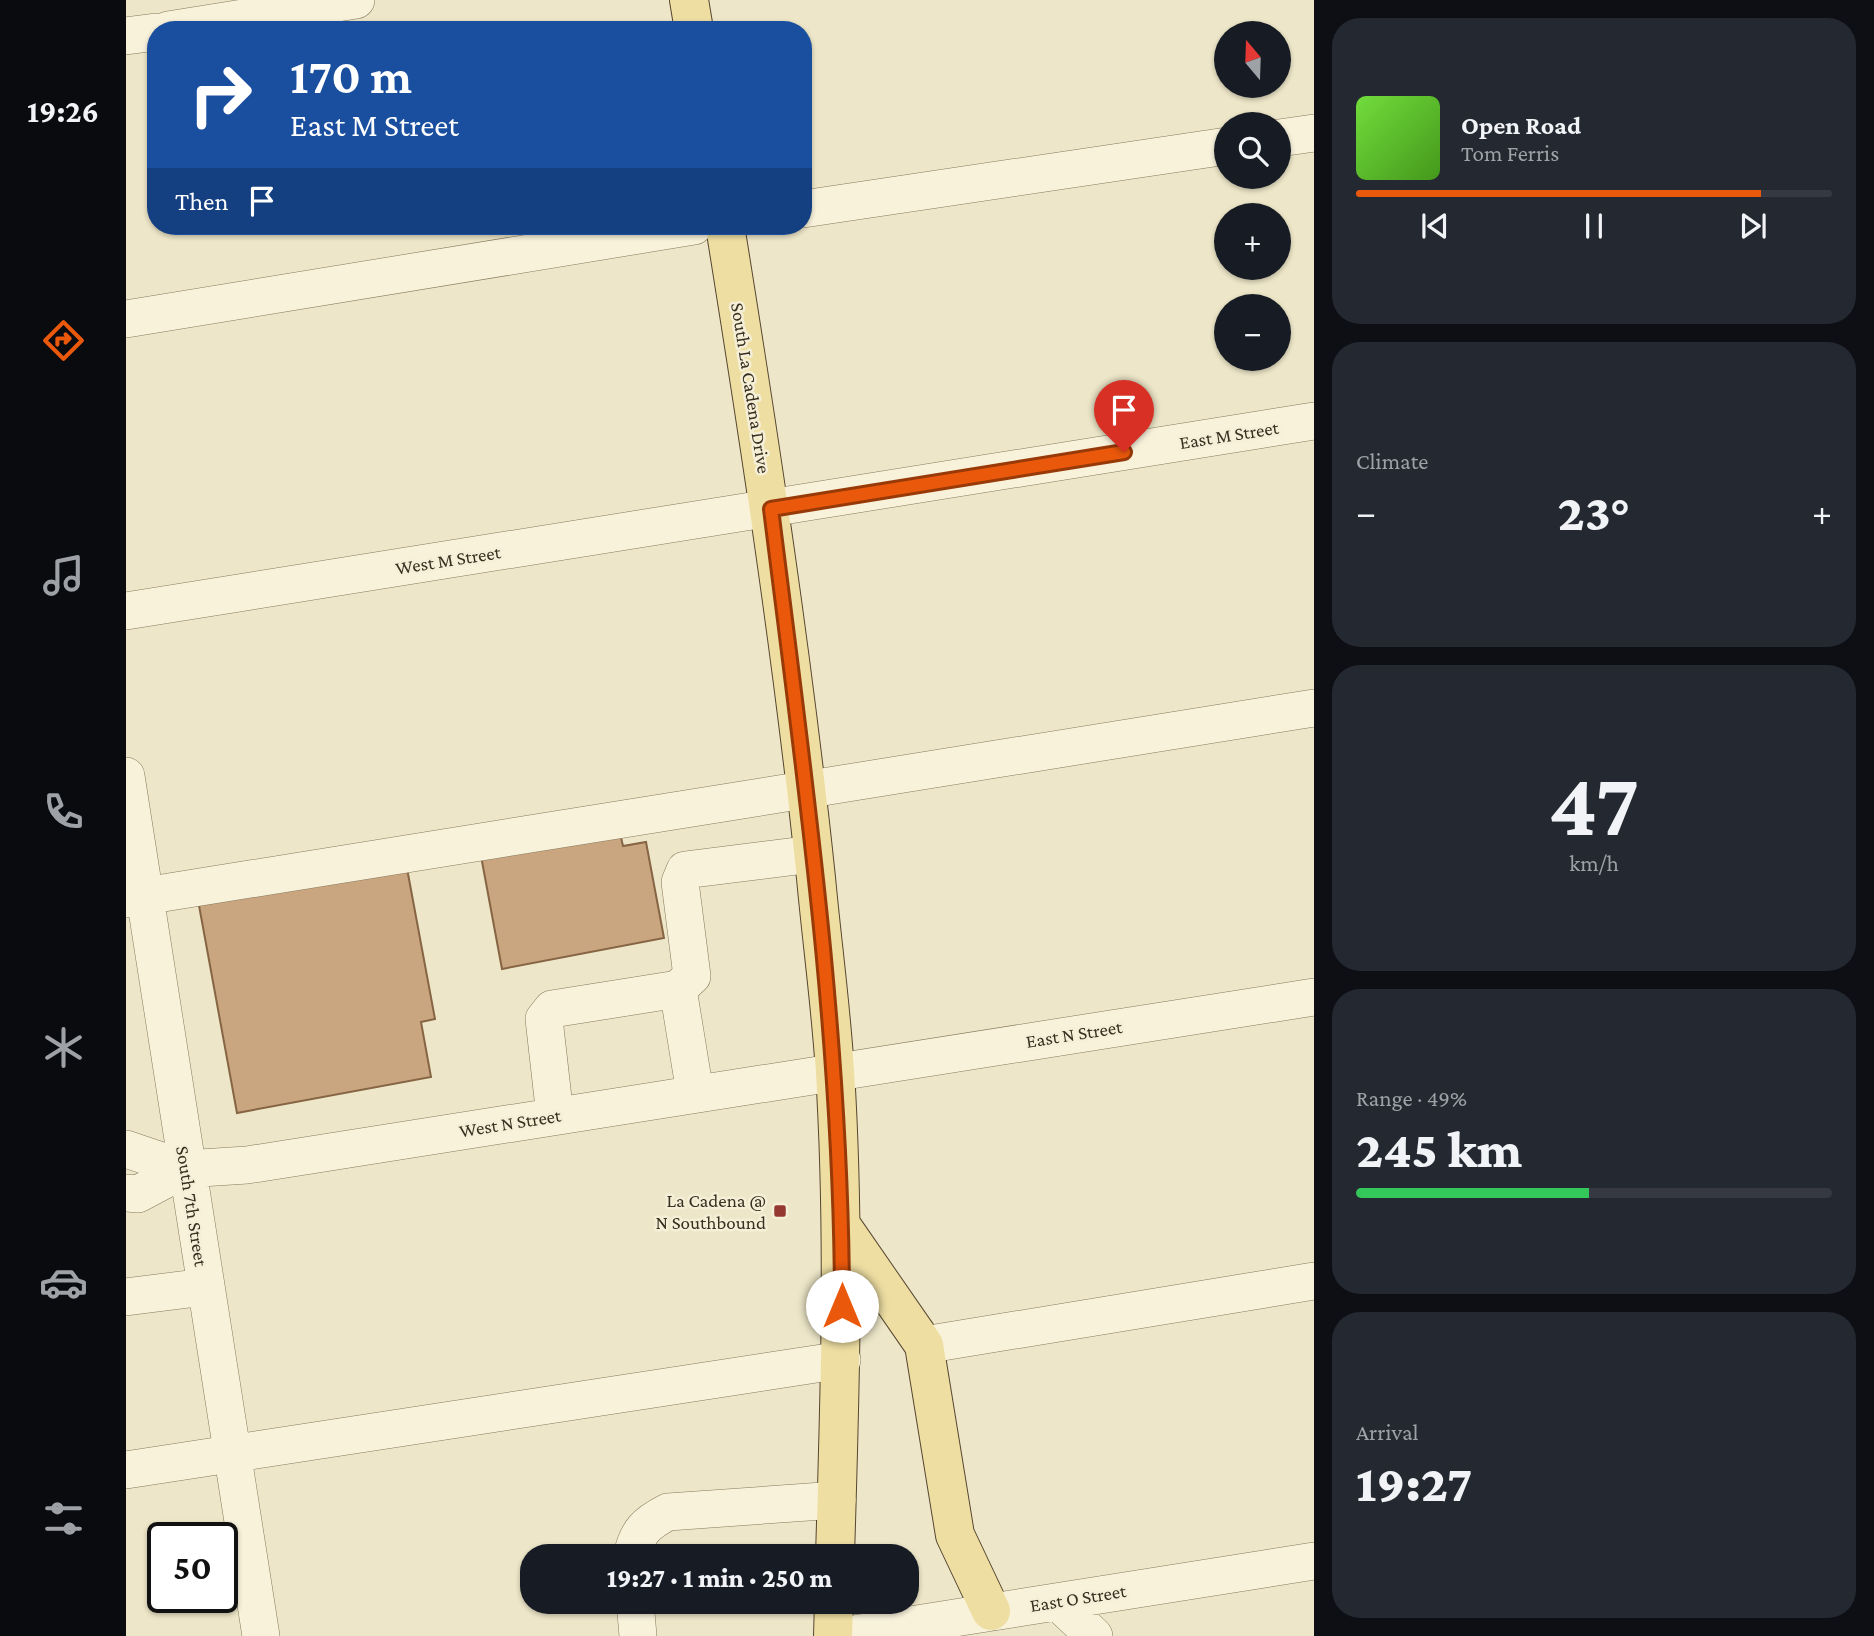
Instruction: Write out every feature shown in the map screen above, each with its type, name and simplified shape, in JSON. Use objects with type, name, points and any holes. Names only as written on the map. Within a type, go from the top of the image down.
[{"type":"main road","points":[[689,0],[692,21]]},
{"type":"main road","name":"South La Cadena Drive","points":[[726,235],[771,509],[807,792],[835,1070],[841,1226],[842,1360],[835,1544]]},
{"type":"main road","points":[[841,1226],[924,1345],[955,1535],[991,1611]]},
{"type":"main road","points":[[833,1636],[834,1614]]},
{"type":"street","points":[[224,21],[356,0]]},
{"type":"street","points":[[126,36],[147,33]]},
{"type":"street","points":[[1291,136],[1314,133]]},
{"type":"street","points":[[812,208],[1214,148]]},
{"type":"street","points":[[126,319],[639,235]]},
{"type":"street","name":"East M Street","points":[[771,509],[1314,421]]},
{"type":"street","name":"West M Street","points":[[126,611],[771,509]]},
{"type":"street","points":[[135,898],[807,792],[1314,708]]},
{"type":"street","name":"South 7th Street","points":[[126,776],[135,898],[185,1169],[261,1636]]},
{"type":"street","points":[[555,1116],[544,1019],[552,1009],[678,989],[692,976],[680,882],[685,870],[813,854]]},
{"type":"street","points":[[678,989],[695,1093]]},
{"type":"street","name":"East N Street","points":[[835,1070],[1314,997]]},
{"type":"street","name":"West N Street","points":[[126,1149],[185,1169],[247,1165],[835,1070]]},
{"type":"street","name":"West N Street","points":[[126,1193],[138,1194],[185,1169]]},
{"type":"street","points":[[924,1345],[1314,1281]]},
{"type":"street","points":[[126,1297],[205,1287]]},
{"type":"street","points":[[126,1470],[842,1360]]},
{"type":"street","points":[[635,1544],[637,1534],[652,1520],[668,1512],[837,1500]]},
{"type":"street","name":"East O Street","points":[[841,1636],[1314,1561]]},
{"type":"street","points":[[1058,1602],[1094,1636]]},
{"type":"street","points":[[636,1614],[638,1636]]},
{"type":"building","points":[[619,829],[623,846],[646,842],[664,938],[502,969],[481,856]]},
{"type":"building","points":[[406,863],[435,1019],[421,1022],[431,1077],[237,1113],[198,900]]},
{"type":"place","name":"La Cadena @ N Southbound","points":[[780,1211]]},
{"type":"route","points":[[842,1306],[835,1070],[807,792],[771,509],[1124,452]]}]
